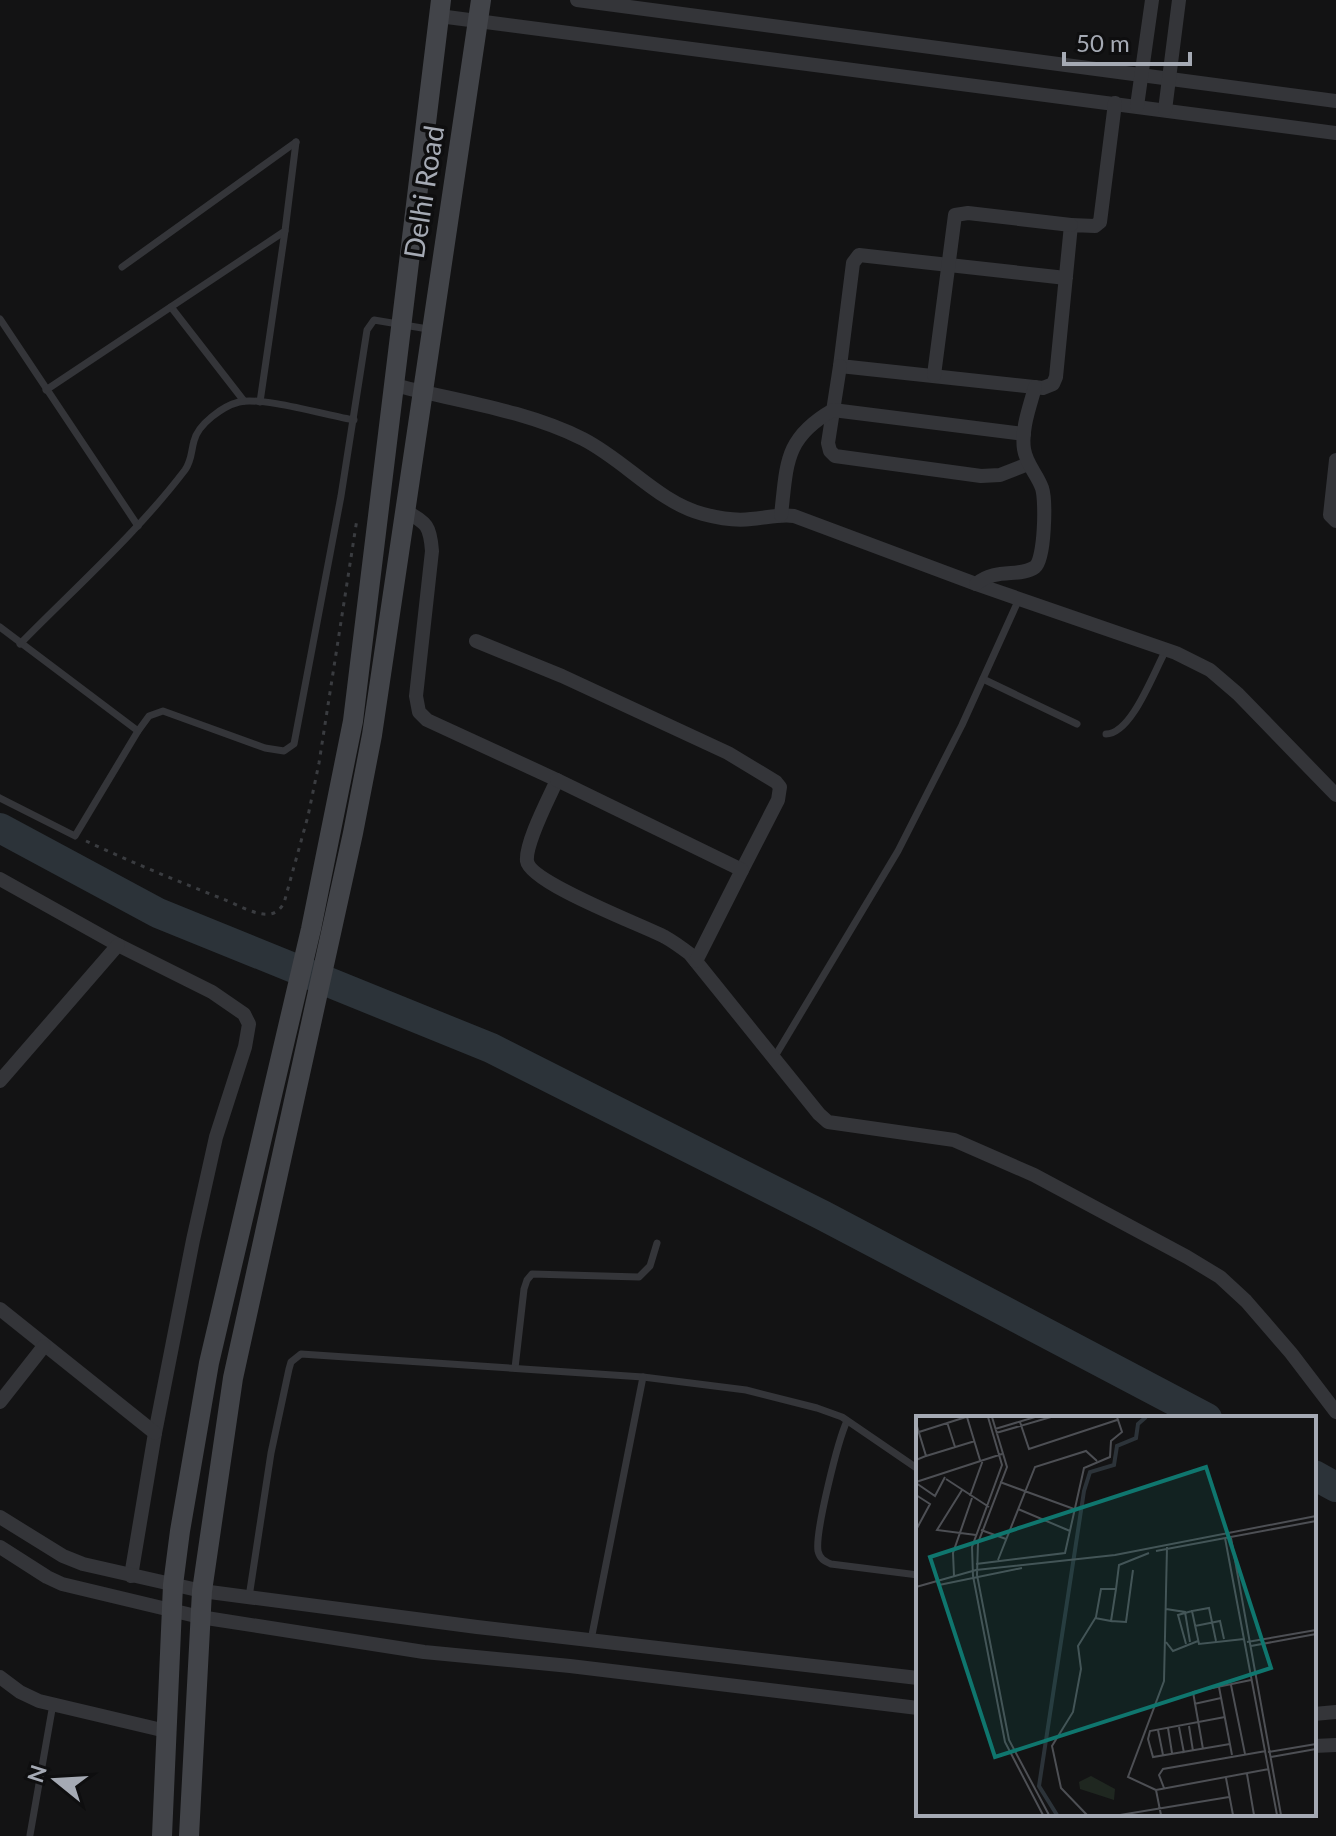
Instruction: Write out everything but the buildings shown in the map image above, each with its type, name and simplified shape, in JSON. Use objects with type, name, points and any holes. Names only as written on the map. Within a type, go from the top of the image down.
[{"type":"main road","name":"Delhi Road","points":[[320,931],[372,735],[481,0]]},
{"type":"main road","name":"Delhi Road","points":[[320,931],[353,721],[440,8]]},
{"type":"main road","points":[[162,1836],[173,1585],[209,1363],[285,1034],[320,931]]},
{"type":"main road","points":[[189,1836],[202,1591],[233,1378],[307,1041],[320,931]]},
{"type":"street","points":[[577,0],[1336,101]]},
{"type":"street","points":[[1137,106],[1152,0]]},
{"type":"street","points":[[1165,110],[1179,0]]},
{"type":"street","points":[[440,8],[479,22],[1336,133]]},
{"type":"street","points":[[934,375],[953,219],[959,213],[1095,226],[1100,222],[1115,103]]},
{"type":"street","points":[[840,366],[1043,388],[1053,384],[1071,225]]},
{"type":"street","points":[[1028,464],[1000,475],[981,476],[835,456],[830,451],[828,443],[855,258],[859,255],[1066,278]]},
{"type":"street","points":[[394,385],[552,426],[618,459],[667,499],[700,513],[742,520],[781,515],[807,520],[976,584],[1166,650],[1210,670],[1238,694],[1336,795]]},
{"type":"street","points":[[976,584],[992,574],[1028,570],[1036,566],[1041,557],[1044,498],[1024,449],[1024,434],[1035,387]]},
{"type":"street","points":[[781,515],[791,449],[815,420],[833,410],[1024,434]]},
{"type":"street","points":[[1336,460],[1330,515],[1336,521]]},
{"type":"street","points":[[404,510],[426,523],[431,534],[432,551],[416,696],[419,712],[427,720],[742,870]]},
{"type":"street","points":[[476,641],[562,676],[700,740],[771,778],[780,787],[778,800],[696,961]]},
{"type":"street","points":[[557,780],[530,843],[527,860],[531,869],[540,877],[598,907],[665,937],[696,961],[828,1122],[935,1136],[973,1148],[1034,1175],[1220,1277],[1273,1332],[1336,1412]]},
{"type":"street","points":[[0,879],[118,945],[223,998],[244,1014],[249,1024],[245,1047],[216,1137],[155,1433],[131,1576]]},
{"type":"street","points":[[0,1081],[118,945]]},
{"type":"street","points":[[0,1309],[155,1433]]},
{"type":"street","points":[[0,1402],[44,1346]]},
{"type":"street","points":[[0,1517],[63,1556],[96,1568],[202,1591],[916,1678]]},
{"type":"street","points":[[0,1547],[62,1584],[200,1617],[424,1652],[916,1708]]},
{"type":"street","points":[[0,1677],[20,1692],[53,1704],[166,1731]]},
{"type":"street","points":[[1316,1714],[1336,1712]]},
{"type":"street","points":[[1316,1746],[1336,1745]]},
{"type":"lane","points":[[122,267],[296,142],[260,402]]},
{"type":"lane","points":[[46,390],[285,231]]},
{"type":"lane","points":[[171,307],[244,401]]},
{"type":"lane","points":[[0,319],[138,526]]},
{"type":"lane","points":[[0,798],[75,836],[138,731],[149,716],[163,711],[265,748],[284,751],[294,744],[369,324],[380,320],[431,329]]},
{"type":"lane","points":[[20,644],[138,526],[188,466],[199,429],[229,406],[244,401],[260,402],[354,420]]},
{"type":"lane","points":[[774,1058],[898,851],[1019,599]]},
{"type":"lane","points":[[0,627],[138,731]]},
{"type":"lane","points":[[1106,734],[1114,734],[1128,722],[1166,650]]},
{"type":"lane","points":[[983,679],[1077,724]]},
{"type":"lane","points":[[515,1368],[524,1289],[529,1276],[639,1277],[650,1266],[657,1243]]},
{"type":"lane","points":[[249,1597],[271,1453],[289,1369],[301,1354],[643,1377],[746,1390],[817,1408],[847,1421],[916,1468]]},
{"type":"lane","points":[[591,1640],[643,1377]]},
{"type":"lane","points":[[847,1421],[835,1456],[818,1539],[818,1553],[822,1560],[831,1564],[916,1575]]},
{"type":"lane","points":[[30,1835],[53,1704]]},
{"type":"waterway","points":[[0,828],[158,913],[491,1048],[824,1216],[1203,1416]]},
{"type":"waterway","points":[[1316,1476],[1336,1487]]}]
